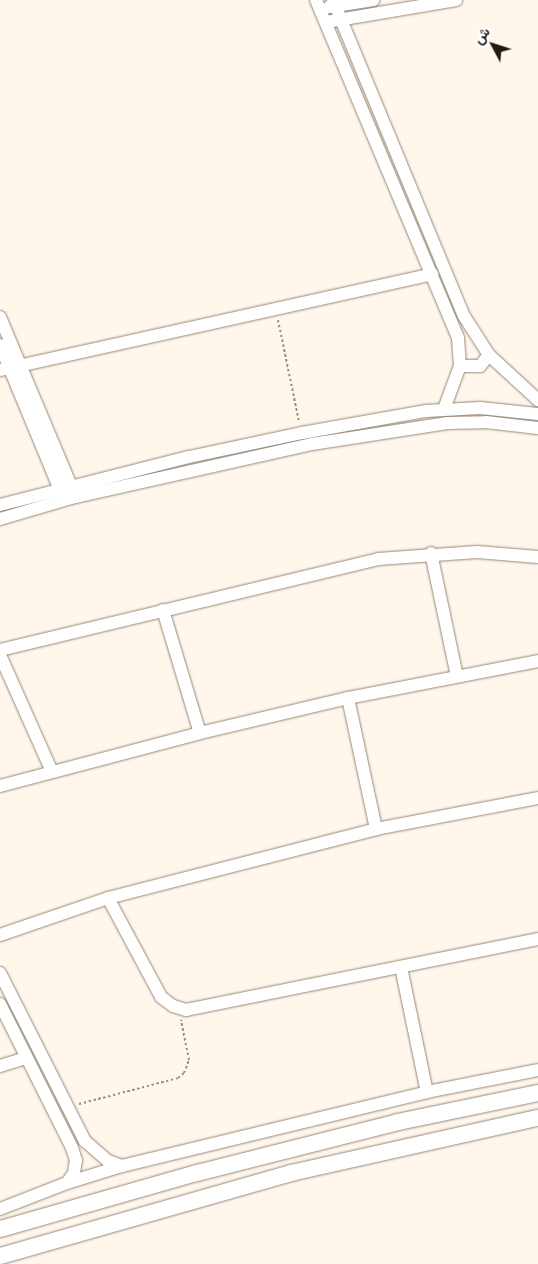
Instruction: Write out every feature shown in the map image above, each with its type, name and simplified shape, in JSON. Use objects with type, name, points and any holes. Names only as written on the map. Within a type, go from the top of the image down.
[{"type":"street","points":[[373,0],[318,4],[458,338],[460,366],[444,409]]},
{"type":"street","points":[[325,22],[456,0]]},
{"type":"street","points":[[334,3],[464,316],[489,355],[538,400]]},
{"type":"street","points":[[11,367],[432,274]]},
{"type":"street","points":[[0,317],[11,367]]},
{"type":"street","points":[[0,345],[69,499]]},
{"type":"street","points":[[460,366],[480,366],[489,355]]},
{"type":"street","points":[[0,505],[65,487],[302,433],[444,409],[504,409],[538,414]]},
{"type":"street","points":[[0,519],[69,499],[312,444],[428,425],[486,422],[538,428]]},
{"type":"street","points":[[0,650],[359,563],[431,552],[477,552],[538,557]]},
{"type":"street","points":[[431,552],[456,676]]},
{"type":"street","points":[[163,610],[200,733]]},
{"type":"street","points":[[0,655],[52,772]]},
{"type":"street","points":[[0,786],[200,733],[348,698],[538,661]]},
{"type":"street","points":[[348,698],[376,829]]},
{"type":"street","points":[[0,936],[108,898],[376,829],[538,798]]},
{"type":"street","points":[[108,898],[161,997],[178,1008],[201,1008],[538,939]]},
{"type":"street","points":[[401,967],[427,1092]]},
{"type":"street","points":[[0,973],[85,1141],[96,1152],[122,1166]]},
{"type":"street","points":[[0,1004],[72,1148],[76,1160],[74,1172],[67,1183]]},
{"type":"street","points":[[0,1066],[27,1058]]},
{"type":"street","points":[[0,1209],[67,1183],[122,1166],[427,1092],[538,1070]]},
{"type":"street","points":[[0,1229],[197,1173],[398,1122],[538,1093]]},
{"type":"street","points":[[0,1256],[204,1196],[458,1134],[538,1118]]},
{"type":"street","points":[[224,1166],[225,1181],[232,1189]]},
{"type":"street","points":[[197,1173],[205,1186],[204,1196]]},
{"type":"path","points":[[276,308],[302,433]]},
{"type":"path","points":[[67,1107],[178,1078],[184,1074],[189,1060],[178,1008]]}]
